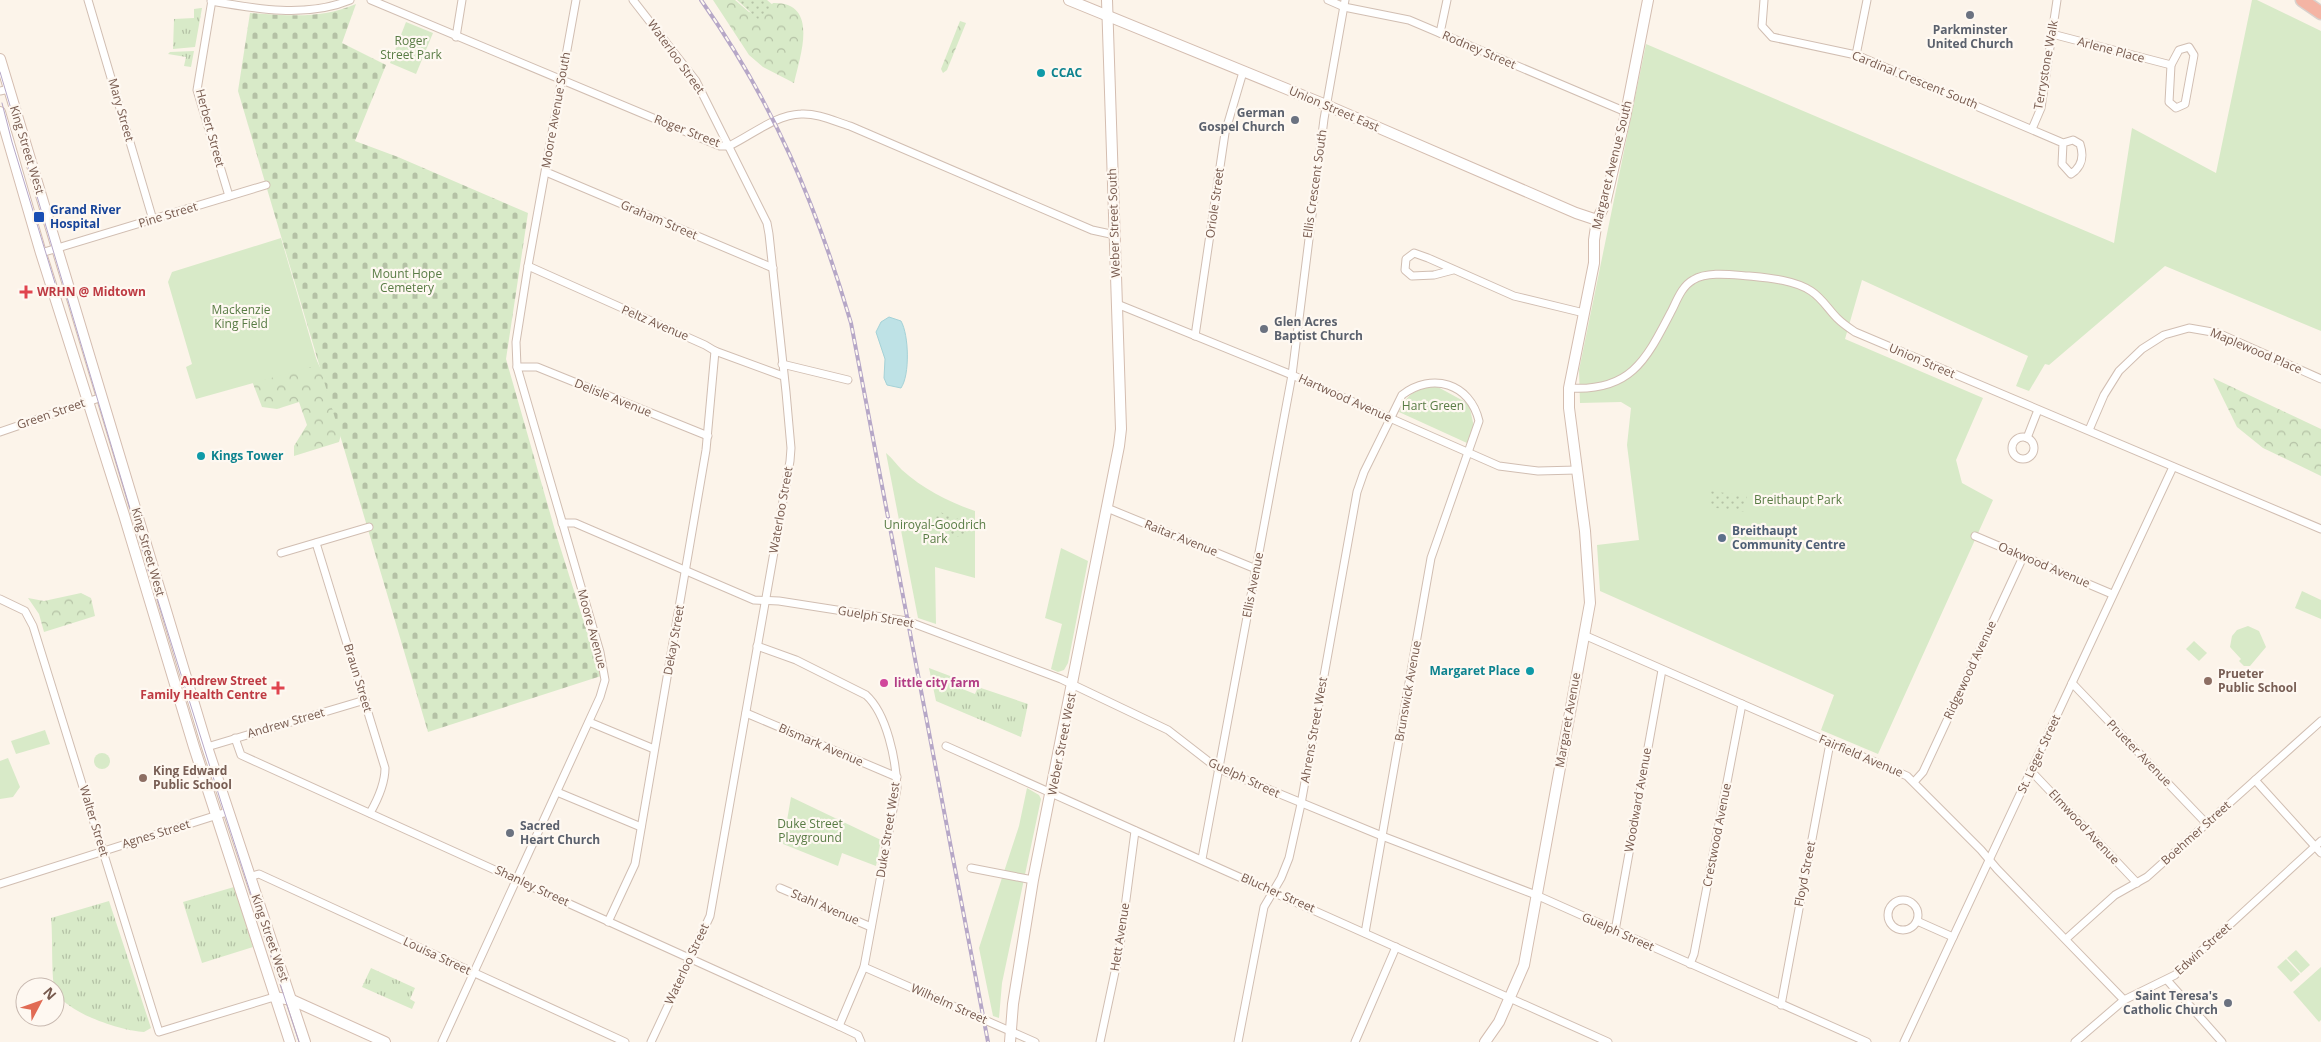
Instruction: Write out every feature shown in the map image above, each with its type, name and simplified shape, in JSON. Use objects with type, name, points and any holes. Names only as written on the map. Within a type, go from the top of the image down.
[{"type":"highway","points":[[2303,0],[2321,13]]},
{"type":"main road","name":"Union Street East","points":[[1070,0],[1326,105],[1576,213],[1597,220]]},
{"type":"main road","name":"Weber Street South","points":[[1107,0],[1121,429],[1119,446]]},
{"type":"main road","name":"Margaret Avenue South","points":[[1569,388],[1594,262],[1594,240],[1597,220],[1605,204],[1626,112],[1648,0]]},
{"type":"main road","points":[[2303,0],[2321,7]]},
{"type":"main road","name":"King Street West","points":[[0,59],[4,90],[58,249],[227,812],[305,1042]]},
{"type":"main road","name":"King Street West","points":[[0,112],[41,253],[216,815],[290,1042]]},
{"type":"main road","name":"Margaret Avenue","points":[[1486,1042],[1511,998],[1524,965],[1590,603],[1569,408],[1569,388]]},
{"type":"main road","name":"Weber Street West","points":[[1010,1042],[1012,1004],[1034,880],[1074,684],[1119,446]]},
{"type":"main road","points":[[274,997],[292,1000],[385,1042]]},
{"type":"street","name":"Mary Street","points":[[88,0],[153,220]]},
{"type":"street","points":[[212,1],[252,9],[309,10],[321,9],[350,0]]},
{"type":"street","name":"Roger Street","points":[[371,0],[720,146],[729,146],[788,116],[802,114],[820,116],[850,126],[1092,230],[1115,235]]},
{"type":"street","points":[[456,37],[462,0]]},
{"type":"street","name":"Moore Avenue South","points":[[537,221],[576,0]]},
{"type":"street","name":"Waterloo Street","points":[[633,0],[696,81],[766,223],[773,268],[791,448],[766,602],[710,916],[651,1042]]},
{"type":"street","name":"Rodney Street","points":[[1328,0],[1409,20],[1626,112]]},
{"type":"street","points":[[1440,33],[1447,0]]},
{"type":"street","name":"Cardinal Crescent South","points":[[1764,0],[1762,26],[1772,37],[1856,56],[2063,143],[2073,140],[2080,144],[2083,153],[2077,170],[2071,174],[2062,164],[2063,143]]},
{"type":"street","points":[[1856,56],[1868,0]]},
{"type":"street","name":"Terrystone Walk","points":[[2032,129],[2041,108],[2057,0]]},
{"type":"street","name":"Herbert Street","points":[[212,1],[198,90],[230,196]]},
{"type":"street","name":"Ellis Crescent South","points":[[1300,309],[1326,105],[1344,3]]},
{"type":"street","name":"Arlene Place","points":[[2052,34],[2170,65]]},
{"type":"street","points":[[2189,47],[2194,55],[2185,104],[2176,108],[2169,102],[2170,65],[2179,50],[2189,47]]},
{"type":"street","name":"Oriole Street","points":[[1195,336],[1225,133],[1243,72]]},
{"type":"street","name":"Graham Street","points":[[546,172],[773,268]]},
{"type":"street","name":"Pine Street","points":[[41,253],[266,184]]},
{"type":"street","name":"Moore Avenue","points":[[442,1042],[604,688],[604,668],[517,368],[516,342],[537,221]]},
{"type":"street","points":[[1453,270],[1434,275],[1412,276],[1405,270],[1406,259],[1414,253],[1514,296],[1584,313]]},
{"type":"street","name":"Peltz Avenue","points":[[528,266],[705,344],[715,351],[783,376]]},
{"type":"street","name":"Union Street","points":[[1569,388],[1602,388],[1621,381],[1642,360],[1659,335],[1682,290],[1693,279],[1710,275],[1774,279],[1802,285],[1822,300],[1836,318],[1855,332],[2321,529]]},
{"type":"street","name":"Hartwood Avenue","points":[[1117,304],[1292,375],[1499,466],[1538,471],[1577,470]]},
{"type":"street","name":"Ellis Avenue","points":[[1202,859],[1217,768],[1292,375],[1300,309]]},
{"type":"street","name":"Maplewood Place","points":[[2089,430],[2104,395],[2119,371],[2142,349],[2164,335],[2188,328],[2218,334],[2321,379]]},
{"type":"street","name":"Dekay Street","points":[[608,922],[635,864],[687,570],[708,436],[715,351]]},
{"type":"street","points":[[782,364],[848,380]]},
{"type":"street","name":"Delisle Avenue","points":[[517,368],[537,367],[708,436]]},
{"type":"street","name":"Ahrens Street West","points":[[1238,1042],[1264,906],[1281,878],[1289,858],[1301,804],[1357,492],[1364,472],[1402,395],[1412,387],[1435,381],[1455,388],[1471,399],[1477,409],[1479,421],[1468,454]]},
{"type":"street","name":"Green Street","points":[[0,432],[102,397]]},
{"type":"street","points":[[2027,438],[2038,410]]},
{"type":"street","name":"Brunswick Avenue","points":[[1365,933],[1431,558],[1468,454]]},
{"type":"street","name":"St. Leger Street","points":[[1904,1042],[2112,594],[2174,466]]},
{"type":"street","name":"Raitar Avenue","points":[[1107,508],[1256,569]]},
{"type":"street","name":"Guelph Street","points":[[562,523],[576,523],[754,600],[778,601],[907,621],[1074,684],[1176,734],[1194,752],[1217,768],[1301,804],[1536,895],[1866,1042]]},
{"type":"street","points":[[281,553],[369,527]]},
{"type":"street","name":"Oakwood Avenue","points":[[1975,536],[2112,594]]},
{"type":"street","name":"Braun Street","points":[[316,543],[385,768],[382,789],[370,813]]},
{"type":"street","name":"Ridgewood Avenue","points":[[1914,782],[1923,772],[2024,556]]},
{"type":"street","name":"Walter Street","points":[[0,599],[25,611],[33,626],[159,1032],[274,997]]},
{"type":"street","name":"Fairfield Avenue","points":[[1584,635],[1907,776],[2124,1000]]},
{"type":"street","name":"Duke Street West","points":[[757,646],[796,660],[866,696],[875,704],[881,714],[887,733],[897,777],[897,788],[864,967],[839,1026]]},
{"type":"street","name":"Woodward Avenue","points":[[1615,931],[1662,670]]},
{"type":"street","name":"Prueter Avenue","points":[[2072,683],[2206,824]]},
{"type":"street","name":"Andrew Street","points":[[207,747],[365,700]]},
{"type":"street","name":"Crestwood Avenue","points":[[1690,964],[1694,954],[1742,704]]},
{"type":"street","name":"Bismark Avenue","points":[[746,713],[897,777]]},
{"type":"street","name":"Boehmer Street","points":[[2066,939],[2115,896],[2147,877],[2321,721]]},
{"type":"street","points":[[589,722],[654,749]]},
{"type":"street","name":"Shanley Street","points":[[235,738],[242,755],[839,1026]]},
{"type":"street","name":"Floyd Street","points":[[1781,1005],[1830,743]]},
{"type":"street","name":"Blucher Street","points":[[946,746],[1608,1042]]},
{"type":"street","name":"Elmwood Avenue","points":[[2031,771],[2137,883]]},
{"type":"street","points":[[2255,780],[2321,854]]},
{"type":"street","points":[[557,792],[641,827]]},
{"type":"street","name":"Agnes Street","points":[[0,884],[227,812]]},
{"type":"street","name":"Hett Avenue","points":[[1100,1042],[1119,953],[1135,831]]},
{"type":"street","name":"Edwin Street","points":[[2075,1042],[2124,1000],[2167,980],[2181,970],[2321,841]]},
{"type":"street","points":[[971,868],[1034,880]]},
{"type":"street","name":"Louisa Street","points":[[249,877],[260,874],[624,1042]]},
{"type":"street","name":"Stahl Avenue","points":[[780,888],[871,927]]},
{"type":"street","points":[[1910,901],[1916,906],[1917,921],[1912,927],[1904,930],[1896,929],[1890,923],[1888,916],[1889,908],[1894,902],[1910,901]]},
{"type":"street","points":[[1917,921],[1954,937]]},
{"type":"street","points":[[1354,1042],[1396,947]]},
{"type":"street","name":"Wilhelm Street","points":[[864,967],[1035,1042]]},
{"type":"street","points":[[2167,980],[2222,1042]]},
{"type":"street","points":[[839,1026],[858,1035],[861,1042]]},
{"type":"green space","points":[[713,0],[735,0],[749,12],[762,15],[773,3],[788,5],[797,11],[802,21],[803,32],[800,59],[794,83],[763,67],[749,55]]},
{"type":"green space","points":[[737,0],[767,0],[774,6],[760,21]]},
{"type":"green space","name":"Breithaupt Park","points":[[2252,0],[2257,0],[2321,31],[2321,331],[2165,266],[2049,365],[2045,364],[2029,391],[2016,386],[2028,356],[1862,280],[1845,339],[1983,398],[1956,460],[1962,483],[1993,500],[1878,754],[1821,730],[1834,695],[1600,591],[1597,545],[1639,540],[1627,445],[1631,408],[1621,402],[1580,403],[1579,370],[1646,44],[2114,243],[2132,128],[2216,173]]},
{"type":"green space","name":"Mount Hope Cemetery","points":[[356,4],[342,43],[386,65],[355,141],[398,157],[528,213],[506,359],[556,534],[601,676],[428,732],[238,91],[250,13],[316,14]]},
{"type":"green space","points":[[202,8],[195,47],[173,49],[174,19],[194,18],[194,9]]},
{"type":"green space","points":[[960,21],[966,23],[947,70],[943,73],[941,69]]},
{"type":"green space","name":"Roger Street Park","points":[[406,22],[433,33],[416,74],[390,63]]},
{"type":"green space","points":[[194,51],[191,67],[184,66],[186,57],[168,54],[170,52]]},
{"type":"green space","name":"Mackenzie King Field","points":[[281,238],[318,365],[196,399],[186,367],[192,364],[168,282],[172,272]]},
{"type":"green space","points":[[308,342],[345,420],[339,442],[294,456],[294,446],[307,425],[299,402],[277,409],[262,407],[252,381]]},
{"type":"green space","points":[[2213,378],[2321,429],[2321,476],[2263,448],[2237,427]]},
{"type":"green space","name":"Hart Green","points":[[1436,386],[1469,404],[1474,427],[1467,443],[1399,412],[1413,393]]},
{"type":"green space","name":"Uniroyal-Goodrich Park","points":[[886,453],[902,470],[927,489],[975,511],[975,578],[935,567],[936,624],[918,618]]},
{"type":"green space","points":[[1711,491],[1747,496],[1745,512],[1709,507]]},
{"type":"green space","points":[[937,511],[967,522],[965,539],[933,528]]},
{"type":"green space","points":[[1061,548],[1088,561],[1068,663],[1064,670],[1058,672],[1051,669],[1062,624],[1045,618]]},
{"type":"green space","points":[[2302,591],[2321,600],[2321,619],[2295,608]]},
{"type":"green space","points":[[81,593],[91,598],[95,616],[44,632],[39,614],[28,598],[44,601]]},
{"type":"green space","points":[[2248,626],[2259,631],[2266,647],[2250,666],[2244,666],[2239,661],[2241,659],[2230,647],[2232,636],[2237,630]]},
{"type":"green space","points":[[2194,641],[2207,653],[2199,661],[2186,649]]},
{"type":"green space","points":[[929,668],[958,679],[955,686],[975,694],[978,687],[1028,704],[1021,737],[936,701]]},
{"type":"green space","points":[[45,730],[50,744],[16,754],[11,741]]},
{"type":"green space","points":[[102,753],[110,761],[102,769],[94,761]]},
{"type":"green space","points":[[8,758],[20,787],[13,797],[0,799],[0,761]]},
{"type":"green space","points":[[1027,788],[1039,795],[1041,799],[1002,983],[999,1018],[993,1016],[979,948],[1019,826]]},
{"type":"green space","name":"Duke Street Playground","points":[[791,797],[881,840],[876,866],[842,853],[838,866],[783,844]]},
{"type":"green space","points":[[234,887],[253,947],[202,963],[183,902]]},
{"type":"green space","points":[[109,901],[151,1028],[144,1032],[122,1028],[82,1013],[65,1002],[65,977],[53,977],[51,918]]},
{"type":"green space","points":[[2296,950],[2310,965],[2301,973],[2287,958]]},
{"type":"green space","points":[[2286,959],[2300,974],[2291,982],[2277,967]]},
{"type":"green space","points":[[2321,967],[2321,1020],[2319,1022],[2293,992]]},
{"type":"green space","points":[[371,968],[415,988],[410,999],[415,1002],[412,1009],[362,987]]},
{"type":"water","points":[[889,317],[901,321],[906,336],[907,365],[901,388],[887,385],[884,378],[885,359],[876,332],[881,322]]},
{"type":"tram line","points":[[0,72],[148,569],[299,1042]]},
{"type":"tram line","points":[[2,103],[55,283]]},
{"type":"railway","points":[[701,0],[727,38],[750,77],[790,155],[823,237],[851,323],[988,1042]]},
{"type":"place","name":"Parkminster United Church","points":[[1970,15]]},
{"type":"place","name":"CCAC","points":[[1041,73]]},
{"type":"place","name":"German Gospel Church","points":[[1295,120]]},
{"type":"place","name":"Grand River Hospital","points":[[39,217]]},
{"type":"place","name":"WRHN @ Midtown","points":[[26,292]]},
{"type":"place","name":"Glen Acres Baptist Church","points":[[1264,329]]},
{"type":"place","name":"Kings Tower","points":[[201,456]]},
{"type":"place","name":"Breithaupt Community Centre","points":[[1722,538]]},
{"type":"place","name":"Margaret Place","points":[[1530,671]]},
{"type":"place","name":"Prueter Public School","points":[[2208,681]]},
{"type":"place","name":"little city farm","points":[[884,683]]},
{"type":"place","name":"Andrew Street Family Health Centre","points":[[278,688]]},
{"type":"place","name":"King Edward Public School","points":[[143,778]]},
{"type":"place","name":"Sacred Heart Church","points":[[510,833]]},
{"type":"place","name":"Saint Teresa's Catholic Church","points":[[2228,1003]]}]
